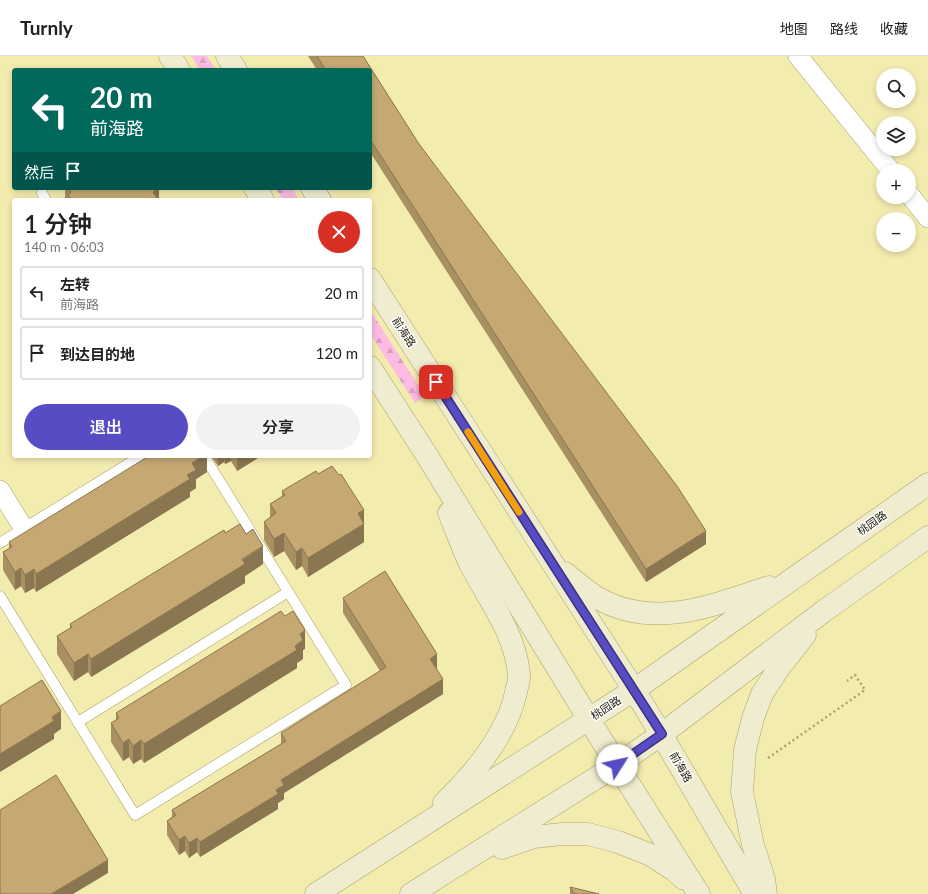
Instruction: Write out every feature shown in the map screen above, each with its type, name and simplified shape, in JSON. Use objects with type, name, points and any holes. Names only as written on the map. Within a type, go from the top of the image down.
[{"type":"main road","points":[[170,56],[179,68]]},
{"type":"main road","points":[[228,56],[235,68]]},
{"type":"main road","name":"前海路","points":[[372,282],[662,734],[755,894]]},
{"type":"main road","points":[[372,370],[426,454],[617,765],[699,893]]},
{"type":"main road","points":[[415,831],[453,794],[482,760],[505,726],[513,706],[520,676],[515,652],[506,626],[470,562],[426,454]]},
{"type":"main road","name":"桃园路","points":[[316,894],[634,690],[928,484]]},
{"type":"main road","points":[[411,894],[617,765],[662,734],[824,611],[928,537]]},
{"type":"main road","points":[[552,564],[597,597],[618,607],[651,614],[682,613],[789,581]]},
{"type":"main road","points":[[766,894],[764,879],[753,845],[742,792],[745,750],[753,718],[762,694],[779,668],[824,611]]},
{"type":"main road","points":[[446,872],[494,851],[534,837],[562,834],[588,834],[618,842],[651,855],[674,870],[699,893]]},
{"type":"street","points":[[798,56],[885,164]]},
{"type":"street","points":[[916,203],[928,218]]},
{"type":"street","points":[[0,490],[24,528]]},
{"type":"lane","points":[[0,543],[138,458]]},
{"type":"lane","points":[[0,596],[135,815],[346,685],[205,458]]},
{"type":"lane","points":[[78,722],[288,592]]},
{"type":"path","points":[[768,758],[865,690],[855,675],[847,681]]},
{"type":"green space","points":[[191,56],[207,56],[215,68],[199,68]]},
{"type":"green space","points":[[276,190],[293,190],[298,198],[282,198]]},
{"type":"green space","points":[[372,313],[425,396],[415,403],[372,337]]},
{"type":"building","points":[[317,56],[363,56],[371,68],[325,68]]},
{"type":"building","points":[[372,70],[419,144],[677,486],[706,531],[646,569],[372,142]]},
{"type":"building","points":[[70,190],[156,190],[153,192],[157,198],[70,198],[68,194],[71,192]]},
{"type":"building","points":[[146,458],[200,458],[192,463],[196,470],[187,475],[190,479],[36,574],[34,569],[25,575],[21,568],[15,572],[3,552],[12,547],[9,542]]},
{"type":"building","points":[[332,466],[339,475],[341,474],[364,510],[358,513],[364,524],[308,558],[302,548],[296,552],[284,533],[274,539],[264,522],[276,513],[270,504],[285,495],[282,491],[316,471],[318,474]]},
{"type":"building","points":[[240,524],[246,534],[253,529],[263,546],[242,559],[245,564],[91,659],[88,654],[74,663],[57,636],[72,627],[70,624],[224,530],[225,533]]},
{"type":"building","points":[[385,571],[437,654],[430,659],[443,679],[281,780],[284,785],[276,790],[278,794],[200,842],[197,838],[189,843],[185,836],[179,840],[167,821],[176,815],[172,810],[286,741],[281,733],[386,667],[343,598]]},
{"type":"building","points":[[281,611],[285,616],[293,611],[305,630],[300,634],[303,640],[295,646],[297,650],[144,744],[141,740],[133,746],[129,739],[123,743],[111,723],[119,718],[116,713]]},
{"type":"building","points":[[42,680],[61,711],[52,717],[54,721],[0,754],[0,706]]},
{"type":"building","points":[[56,775],[108,860],[51,894],[0,894],[0,810]]},
{"type":"building","points":[[570,887],[599,894],[575,894]]},
{"type":"slow traffic","points":[[468,432],[519,512]]},
{"type":"route","points":[[436,382],[662,734],[617,765]]}]
